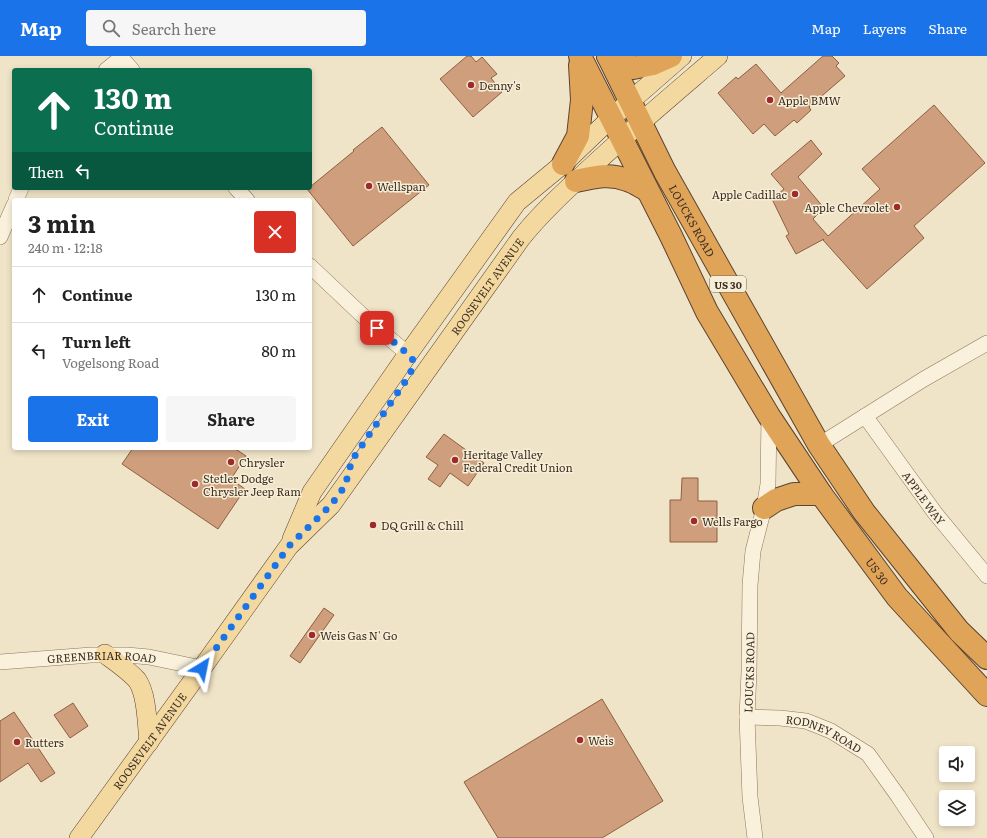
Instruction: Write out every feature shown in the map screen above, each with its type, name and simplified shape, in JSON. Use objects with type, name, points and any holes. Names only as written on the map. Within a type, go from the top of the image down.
[{"type":"highway","name":"US 30","points":[[579,56],[671,236],[707,312],[769,416],[821,494],[898,597],[987,695]]},
{"type":"highway","points":[[563,164],[578,136],[582,100],[579,56]]},
{"type":"highway","points":[[608,56],[633,68],[654,64],[671,56]]},
{"type":"highway","name":"LOUCKS ROAD","points":[[608,56],[665,172],[818,445]]},
{"type":"highway","points":[[576,181],[596,176],[616,176],[628,180],[647,190]]},
{"type":"highway","name":"US 30","points":[[818,445],[864,512],[959,631],[987,658]]},
{"type":"highway","points":[[764,508],[776,500],[794,494],[821,494]]},
{"type":"main road","name":"ROOSEVELT AVENUE","points":[[289,546],[312,492],[408,354],[517,202],[563,164],[611,118],[682,56]]},
{"type":"main road","name":"ROOSEVELT AVENUE","points":[[79,838],[289,546],[331,505],[345,486],[521,238],[535,221],[621,139],[718,56]]},
{"type":"main road","points":[[345,486],[352,460],[409,376],[412,369],[413,360],[408,354]]},
{"type":"main road","points":[[105,654],[129,672],[142,689],[145,701],[149,742]]},
{"type":"street","points":[[108,68],[121,57],[130,68]]},
{"type":"street","points":[[238,190],[245,198]]},
{"type":"street","points":[[0,237],[12,210]]},
{"type":"street","points":[[312,268],[364,317],[408,354]]},
{"type":"street","points":[[818,445],[924,379],[987,343]]},
{"type":"street","name":"LOUCKS ROAD","points":[[754,838],[750,798],[747,717],[750,585],[753,551],[764,508],[768,484],[769,416]]},
{"type":"street","name":"APPLE WAY","points":[[865,416],[934,513],[987,576]]},
{"type":"street","name":"GREENBRIAR ROAD","points":[[0,662],[105,654],[149,656],[202,668]]},
{"type":"street","name":"RODNEY ROAD","points":[[747,717],[780,718],[806,721],[831,730],[868,754],[926,838]]},
{"type":"building","name":"Denny's","points":[[467,56],[471,56],[476,62],[482,57],[497,74],[491,78],[502,92],[473,117],[440,79]]},
{"type":"building","name":"Apple BMW","points":[[823,56],[832,56],[839,63],[836,66],[845,76],[809,107],[811,110],[797,123],[794,120],[775,136],[764,124],[753,134],[718,93],[736,77],[738,79],[756,64],[781,93]]},
{"type":"building","name":"Apple Chevrolet","points":[[934,105],[985,163],[914,226],[924,238],[867,289],[823,240],[824,239],[796,254],[786,236],[789,234],[772,199],[784,189],[771,174],[811,140],[822,154],[798,177],[824,208],[813,219],[828,236],[880,189],[862,169]]},
{"type":"building","name":"Wellspan","points":[[382,127],[429,185],[353,246],[308,190],[312,190],[312,185],[354,151],[353,150]]},
{"type":"building","name":"Heritage Valley Federal Credit Union","points":[[444,434],[484,463],[468,486],[450,473],[440,487],[428,479],[438,465],[426,457]]},
{"type":"building","name":"Stetler Dodge Chrysler Jeep Ram","points":[[132,450],[237,450],[246,456],[231,479],[245,489],[218,529],[122,464]]},
{"type":"building","name":"Wells Fargo","points":[[682,478],[698,478],[698,501],[717,501],[717,542],[670,542],[670,500],[681,500]]},
{"type":"building","name":"Weis Gas N' Go","points":[[324,608],[334,615],[300,663],[290,656]]},
{"type":"building","name":"Weis","points":[[602,699],[663,801],[602,838],[498,838],[464,782]]},
{"type":"building","points":[[73,703],[88,726],[70,738],[54,715]]},
{"type":"building","name":"Rutters","points":[[14,712],[55,773],[41,782],[28,763],[0,782],[0,721]]},
{"type":"place","name":"Denny's","points":[[471,85]]},
{"type":"place","name":"Apple BMW","points":[[770,100]]},
{"type":"place","name":"Wellspan","points":[[369,186]]},
{"type":"place","name":"Apple Cadillac","points":[[795,194]]},
{"type":"place","name":"Apple Chevrolet","points":[[897,207]]},
{"type":"place","name":"Heritage Valley Federal Credit Union","points":[[455,460]]},
{"type":"place","name":"Chrysler","points":[[231,462]]},
{"type":"place","name":"Stetler Dodge Chrysler Jeep Ram","points":[[195,484]]},
{"type":"place","name":"Wells Fargo","points":[[694,521]]},
{"type":"place","name":"DQ Grill & Chill","points":[[373,525]]},
{"type":"place","name":"Weis Gas N' Go","points":[[312,635]]},
{"type":"place","name":"Weis","points":[[580,740]]},
{"type":"place","name":"Rutters","points":[[17,742]]},
{"type":"route","points":[[202,668],[289,546],[331,505],[345,486],[352,460],[409,376],[412,369],[413,360],[377,328]]}]
